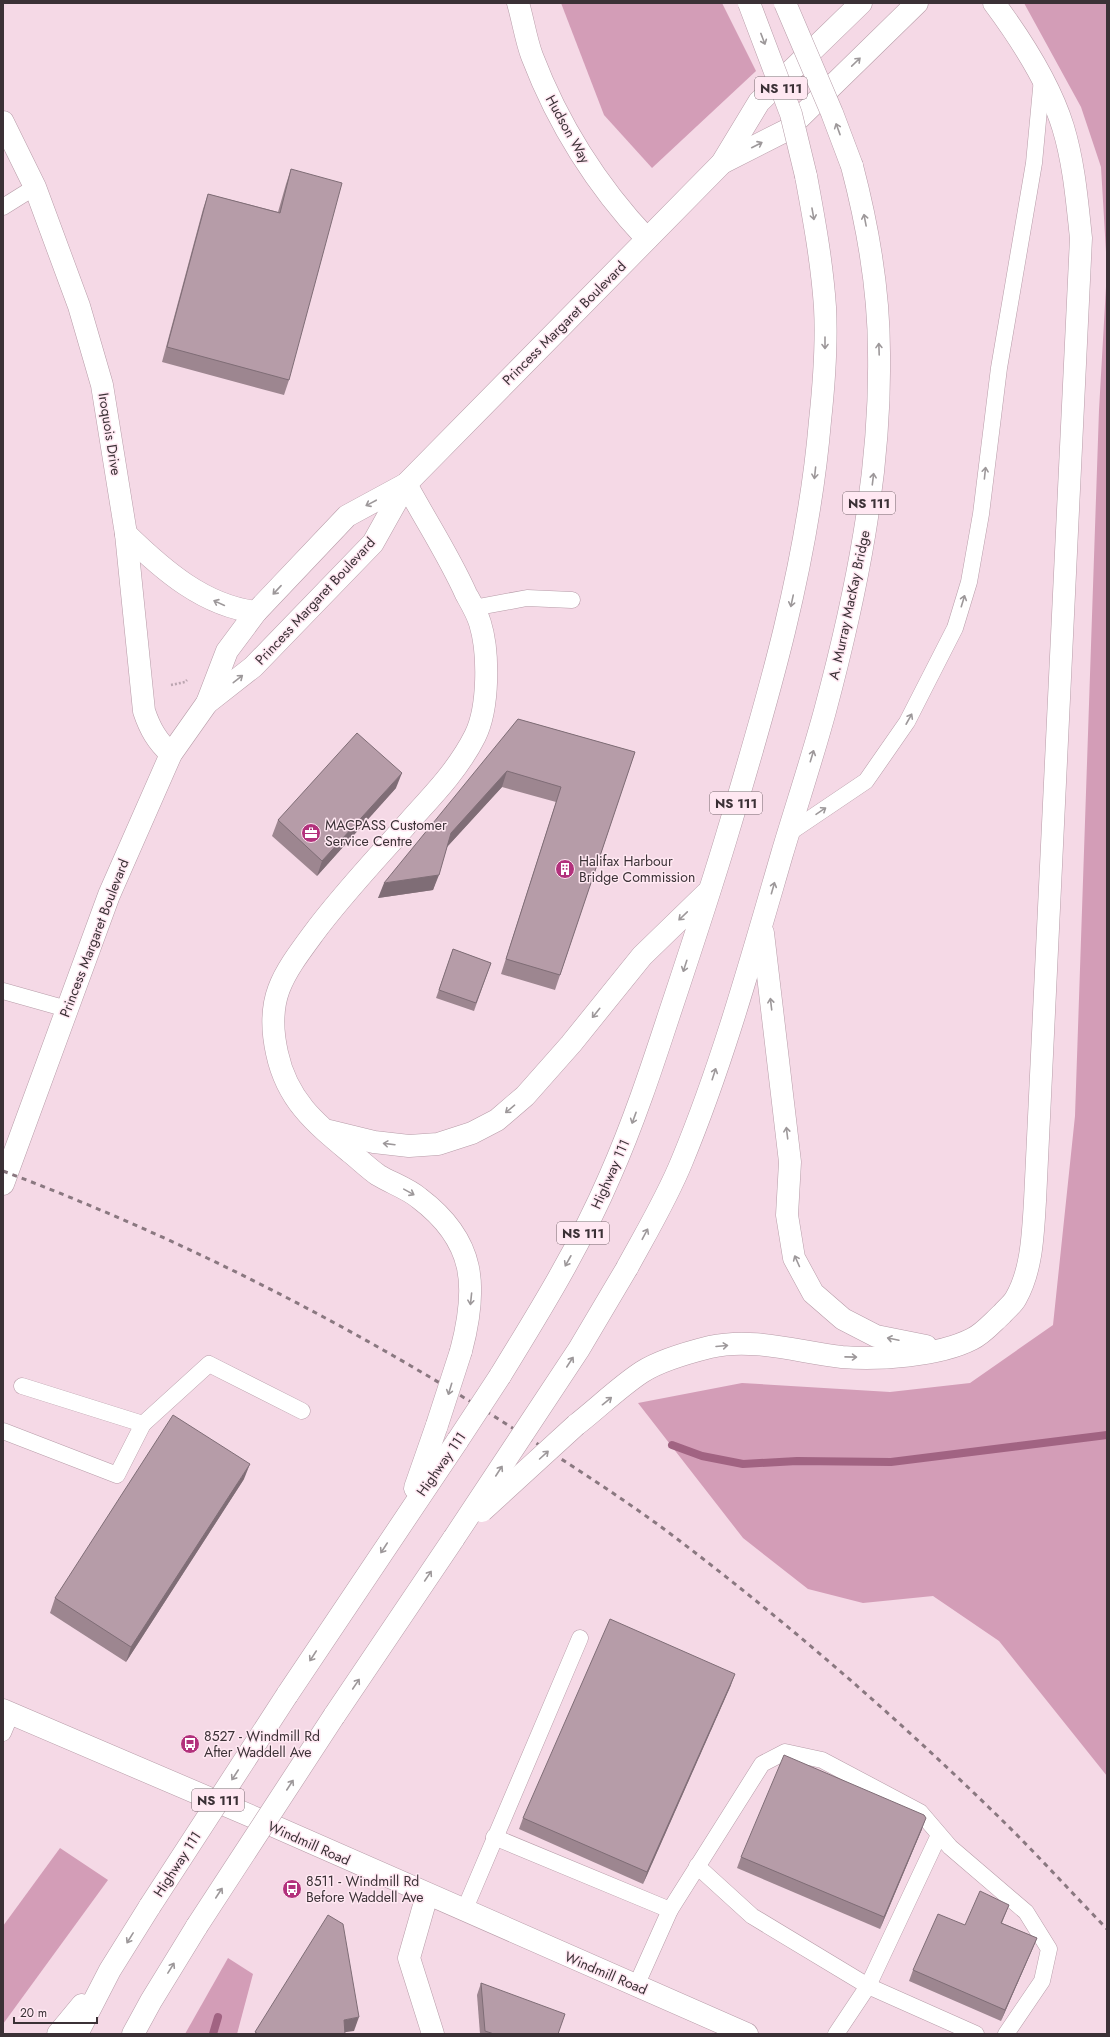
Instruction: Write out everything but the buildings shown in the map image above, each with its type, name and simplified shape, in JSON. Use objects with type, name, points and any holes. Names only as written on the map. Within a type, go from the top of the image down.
[{"type":"main road","name":"Hudson Way","points":[[518,3],[532,55],[559,117],[588,166],[606,191],[621,211],[647,239]]},
{"type":"main road","name":"Highway 111","points":[[77,2034],[110,1970],[150,1906],[287,1695],[500,1376],[541,1308],[585,1230],[610,1178],[647,1081],[711,889],[789,617],[813,489],[823,397],[825,308],[819,246],[806,176],[791,114],[749,3]]},
{"type":"main road","name":"A. Murray MacKay Bridge","points":[[762,925],[825,712],[842,644],[860,560],[874,463],[879,354],[877,316],[869,242],[862,204],[852,166],[832,113],[785,3]]},
{"type":"main road","name":"Princess Margaret Boulevard","points":[[207,703],[254,667],[373,543],[406,484],[722,163],[760,102],[861,3]]},
{"type":"main road","name":"Princess Margaret Boulevard","points":[[722,163],[787,130],[917,3]]},
{"type":"main road","points":[[454,1538],[576,1425],[643,1372],[672,1359],[711,1347],[742,1344],[774,1346],[842,1357],[888,1357],[945,1350],[973,1339],[996,1320],[1015,1299],[1024,1278],[1034,1223],[1081,238],[1075,182],[1063,127],[1042,78],[1011,26],[994,3]]},
{"type":"main road","name":"Iroquois Drive","points":[[3,122],[35,187],[79,306],[102,385],[126,534],[144,711],[150,729],[159,743],[171,754]]},
{"type":"main road","name":"Princess Margaret Boulevard","points":[[3,1184],[109,895],[171,754],[207,703],[227,651],[256,612],[347,516],[406,484]]},
{"type":"main road","points":[[406,484],[457,574],[480,622],[486,660],[485,698],[476,734],[455,770],[330,911],[288,968],[276,996],[272,1025],[277,1056],[288,1086],[306,1114],[321,1129],[378,1175],[417,1196],[442,1218],[460,1243],[468,1265],[472,1289],[468,1325],[461,1352],[406,1515]]},
{"type":"main road","points":[[126,534],[150,557],[188,585],[218,604],[236,610],[256,612]]},
{"type":"main road","points":[[321,1129],[374,1142],[409,1146],[438,1144],[472,1133],[497,1120],[525,1096],[571,1044],[642,956],[711,889]]},
{"type":"main road","points":[[762,925],[790,1162],[787,1216],[794,1258],[813,1293],[843,1319],[876,1336],[945,1350]]},
{"type":"main road","name":"NS 111","points":[[133,2034],[151,2001],[197,1926],[334,1716],[579,1349],[627,1268],[681,1163],[704,1103],[762,925]]},
{"type":"main road","name":"Windmill Road","points":[[6,1719],[260,1820],[464,1911],[747,2034]]},
{"type":"main road","points":[[428,1895],[409,1958],[432,2034]]},
{"type":"main road","points":[[58,2034],[110,1970]]},
{"type":"main road","points":[[139,2034],[151,2001]]},
{"type":"lane","points":[[788,833],[866,781],[907,722],[955,628],[969,582],[981,514],[999,368],[1034,163],[1042,78]]},
{"type":"lane","points":[[3,207],[35,187]]},
{"type":"lane","points":[[473,608],[527,598],[572,600]]},
{"type":"lane","points":[[3,991],[67,1009]]},
{"type":"lane","points":[[3,1431],[117,1475],[144,1424],[209,1364],[302,1411]]},
{"type":"lane","points":[[22,1386],[144,1424]]},
{"type":"lane","points":[[464,1911],[494,1837],[580,1638]]},
{"type":"lane","points":[[636,1986],[670,1910],[697,1866],[762,1764],[784,1752],[822,1760],[920,1812],[950,1847],[1026,1912],[1049,1949],[1042,1981],[1006,2034]]},
{"type":"lane","points":[[836,2034],[868,1986],[939,1835]]},
{"type":"lane","points":[[494,1837],[670,1910]]},
{"type":"lane","points":[[697,1866],[752,1916],[868,1986],[976,2034]]},
{"type":"shaded area","points":[[561,3],[722,3],[756,71],[652,168],[604,115]]},
{"type":"shaded area","points":[[1024,3],[1107,3],[1107,269],[1101,167],[1081,107]]},
{"type":"shaded area","points":[[1107,269],[1107,1776],[999,1641],[933,1596],[863,1603],[808,1589],[743,1538],[638,1403],[742,1383],[890,1392],[970,1383],[1053,1325],[1075,1116],[1099,410]]},
{"type":"shaded area","points":[[60,1848],[108,1880],[3,2024],[3,1926]]},
{"type":"shaded area","points":[[228,1958],[253,1974],[237,2034],[185,2034]]},
{"type":"waterway","points":[[672,1445],[702,1456],[743,1464],[797,1461],[891,1462],[1107,1435]]},
{"type":"waterway","points":[[213,2034],[218,2017]]},
{"type":"railway","points":[[3,1171],[135,1225],[264,1286],[327,1319],[451,1389],[627,1503],[664,1529],[754,1599],[884,1709],[1008,1826],[1107,1929]]},
{"type":"place","name":"MACPASS Customer Service Centre","points":[[311,833]]},
{"type":"place","name":"Halifax Harbour Bridge Commission","points":[[565,869]]},
{"type":"place","name":"8527 - Windmill Rd After Waddell Ave","points":[[190,1744]]},
{"type":"place","name":"8511 - Windmill Rd Before Waddell Ave","points":[[292,1889]]}]
